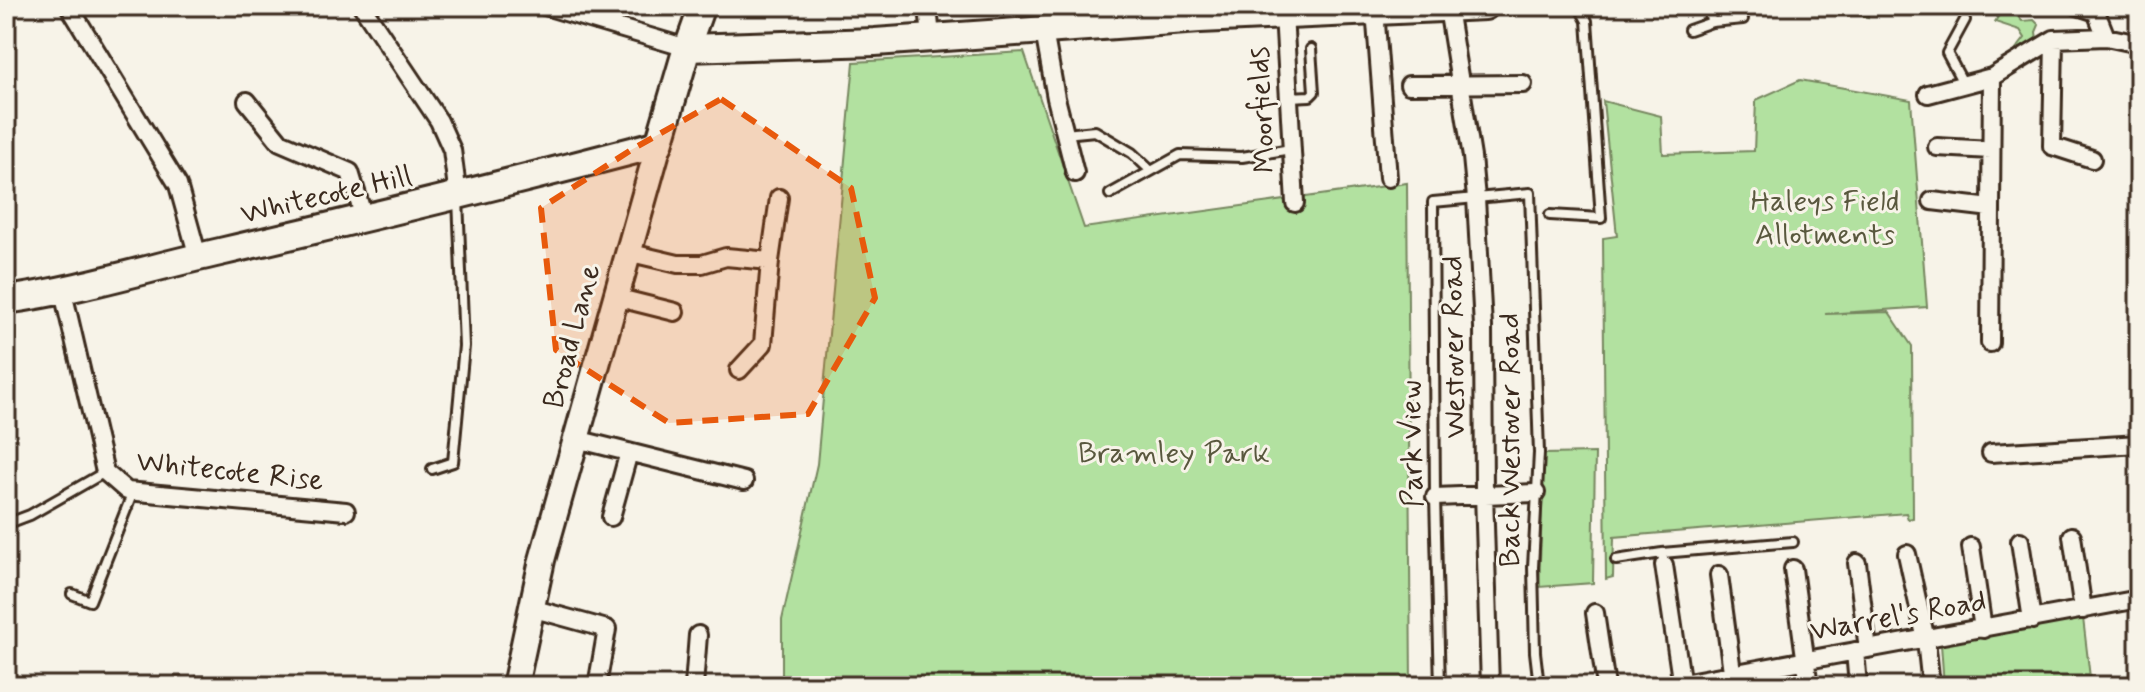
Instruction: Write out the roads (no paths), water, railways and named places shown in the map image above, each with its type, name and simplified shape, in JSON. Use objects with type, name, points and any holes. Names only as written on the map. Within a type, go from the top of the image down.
[{"type":"main road","points":[[687,48],[1044,31],[1088,17],[1485,6]]},
{"type":"main road","name":"Broad Lane","points":[[659,144],[687,48]]},
{"type":"main road","name":"Whitecote Hill","points":[[6,300],[63,292],[659,144]]},
{"type":"street","points":[[69,6],[178,185],[198,257]]},
{"type":"street","points":[[362,6],[439,121],[452,150],[458,196]]},
{"type":"street","points":[[545,6],[687,48]]},
{"type":"street","name":"Broad Lane","points":[[687,48],[702,6]]},
{"type":"street","points":[[928,6],[931,38]]},
{"type":"street","points":[[2078,6],[2096,12],[2106,37]]},
{"type":"street","points":[[1375,8],[1388,178]]},
{"type":"street","name":"Westover Road","points":[[1448,8],[1476,198],[1483,327],[1490,686]]},
{"type":"street","name":"Moorfields","points":[[1276,12],[1288,97],[1295,203]]},
{"type":"street","points":[[1044,31],[1075,173]]},
{"type":"street","points":[[1928,94],[1992,77],[2054,39],[2106,37],[2139,44]]},
{"type":"street","points":[[2054,39],[2052,146],[2092,159]]},
{"type":"street","points":[[1990,343],[1992,77]]},
{"type":"street","points":[[1409,85],[1523,84]]},
{"type":"street","points":[[247,101],[280,142],[350,172],[364,218]]},
{"type":"street","name":"Broad Lane","points":[[515,686],[531,608],[659,144]]},
{"type":"street","points":[[1937,147],[1991,150]]},
{"type":"street","points":[[739,370],[763,344],[779,198]]},
{"type":"street","points":[[1932,201],[1991,208]]},
{"type":"street","points":[[627,252],[678,264],[702,264],[726,257],[770,261]]},
{"type":"street","name":"Whitecote Rise","points":[[63,292],[105,472],[127,491],[346,511]]},
{"type":"street","points":[[615,297],[675,312]]},
{"type":"street","points":[[576,439],[744,481]]},
{"type":"street","points":[[1991,453],[2139,444]]},
{"type":"street","points":[[611,517],[629,452]]},
{"type":"street","points":[[1435,497],[1536,493]]},
{"type":"street","points":[[2072,536],[2083,610]]},
{"type":"street","points":[[2020,541],[2032,620]]},
{"type":"street","points":[[1971,547],[1983,629]]},
{"type":"street","points":[[1907,554],[1926,640],[1931,686]]},
{"type":"street","points":[[1663,559],[1676,685]]},
{"type":"street","points":[[1857,563],[1861,650],[1858,686]]},
{"type":"street","points":[[1793,569],[1809,686]]},
{"type":"street","points":[[1719,575],[1733,680]]},
{"type":"street","name":"Warrel's Road","points":[[1676,685],[1733,680],[1807,660],[2139,599]]},
{"type":"street","points":[[531,608],[607,629],[597,686]]},
{"type":"street","points":[[1595,613],[1606,686]]},
{"type":"street","points":[[694,686],[698,635]]},
{"type":"street","points":[[199,686],[226,686]]},
{"type":"lane","points":[[1550,215],[1601,218],[1587,21],[1579,6]]},
{"type":"lane","points":[[1706,6],[1712,22]]},
{"type":"lane","points":[[1689,30],[1712,22],[1743,19]]},
{"type":"lane","points":[[1963,83],[1947,53],[1965,20]]},
{"type":"lane","points":[[1288,97],[1310,96],[1314,92],[1311,49]]},
{"type":"lane","points":[[1065,134],[1095,131],[1132,153],[1150,170]]},
{"type":"lane","points":[[1110,194],[1180,155],[1242,157],[1291,149]]},
{"type":"lane","name":"Back Westover Road","points":[[1476,198],[1530,193],[1539,453],[1533,567],[1539,686]]},
{"type":"lane","points":[[432,469],[453,462],[464,346],[458,196]]},
{"type":"lane","name":"Park View","points":[[1440,686],[1433,202],[1476,198]]},
{"type":"lane","points":[[6,524],[30,515],[105,472]]},
{"type":"lane","points":[[72,594],[90,601],[133,492]]},
{"type":"lane","points":[[1616,560],[1663,559],[1793,542]]},
{"type":"park label","name":"Haleys Field Allotments","points":[[1825,217]]},
{"type":"park label","name":"Bramley Park","points":[[1174,452]]}]
